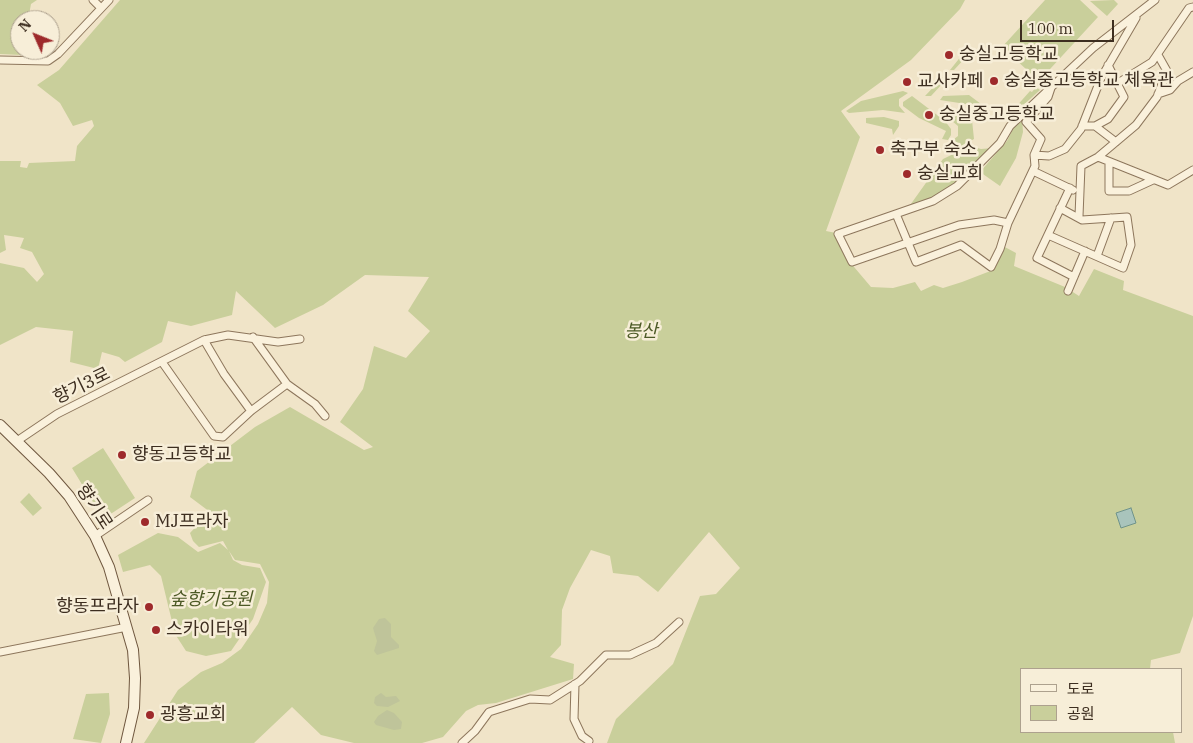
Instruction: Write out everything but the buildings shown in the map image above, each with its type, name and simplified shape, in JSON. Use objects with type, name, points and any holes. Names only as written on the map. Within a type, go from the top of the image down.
[{"type":"main road","name":"향기로","points":[[0,425],[69,496],[95,536],[109,566],[133,650],[136,678],[134,708],[126,743]]},
{"type":"street","points":[[93,0],[102,8]]},
{"type":"street","points":[[0,60],[48,61],[58,54],[109,0]]},
{"type":"street","points":[[1008,223],[994,220],[966,223],[852,262],[838,234],[933,201],[957,186],[1000,143],[1010,126],[1093,48],[1155,0]]},
{"type":"street","points":[[1118,83],[1140,72],[1158,55],[1189,8],[1193,7]]},
{"type":"street","points":[[1034,156],[1048,156],[1064,149],[1082,126],[1108,65],[1139,13]]},
{"type":"street","points":[[1079,216],[1081,166],[1098,157],[1136,124],[1158,94],[1167,71],[1158,55]]},
{"type":"street","points":[[1082,126],[1095,126],[1108,119],[1122,102],[1124,97],[1108,65]]},
{"type":"street","points":[[1158,94],[1170,90],[1178,81],[1193,72]]},
{"type":"street","points":[[896,214],[916,262],[961,245],[991,267],[1000,249],[1008,223],[1035,166],[1034,156],[1041,139],[1026,122],[1048,97],[1052,88]]},
{"type":"street","points":[[1095,126],[1116,142]]},
{"type":"street","points":[[1098,157],[1168,185],[1193,170]]},
{"type":"street","points":[[1109,162],[1109,192],[1129,191],[1153,180]]},
{"type":"street","points":[[1033,171],[1081,193]]},
{"type":"street","points":[[1070,188],[1037,258],[1074,276]]},
{"type":"street","points":[[1048,235],[1123,268],[1131,245],[1127,217],[1082,220],[1079,216],[1060,208]]},
{"type":"street","points":[[1097,256],[1111,218]]},
{"type":"street","points":[[1068,291],[1085,251]]},
{"type":"street","name":"향기3로","points":[[17,441],[57,414],[204,340],[228,335],[278,342],[300,339]]},
{"type":"street","points":[[253,337],[287,384],[315,404],[325,416]]},
{"type":"street","points":[[204,340],[224,374],[251,411]]},
{"type":"street","points":[[162,362],[214,436],[223,437],[251,411],[287,384]]},
{"type":"street","points":[[95,536],[148,500]]},
{"type":"street","points":[[462,743],[475,732],[490,712],[530,699],[550,700],[575,684],[606,655],[630,655],[656,643],[679,622]]},
{"type":"street","points":[[0,652],[127,627]]},
{"type":"street","points":[[575,684],[574,720],[582,736],[589,741]]},
{"type":"green space","points":[[0,0],[37,0],[31,4],[30,10],[10,10],[10,54],[0,54]]},
{"type":"green space","name":"봉산","points":[[120,0],[965,0],[960,9],[911,60],[841,111],[860,137],[826,231],[836,233],[849,261],[871,287],[893,288],[915,282],[921,291],[934,285],[943,288],[993,270],[1003,246],[1016,253],[1014,266],[1065,287],[1079,296],[1094,269],[1124,281],[1123,290],[1193,316],[1193,616],[1180,653],[1151,660],[1150,668],[1020,668],[1020,733],[1173,733],[1175,743],[607,743],[616,719],[673,664],[700,596],[716,594],[740,568],[709,532],[658,592],[638,576],[613,573],[610,556],[591,550],[570,588],[562,610],[561,645],[550,657],[574,664],[573,679],[496,703],[478,705],[466,711],[443,737],[422,743],[354,743],[321,735],[292,707],[254,743],[144,743],[178,690],[201,672],[222,663],[241,649],[258,624],[267,603],[269,582],[260,564],[235,560],[229,551],[233,560],[242,565],[260,568],[266,582],[253,619],[231,651],[206,656],[186,651],[175,634],[161,576],[150,565],[123,572],[118,555],[158,533],[178,537],[198,552],[220,543],[228,550],[223,541],[199,547],[193,541],[190,533],[210,512],[190,497],[197,471],[255,427],[290,407],[364,450],[373,447],[340,422],[363,389],[374,346],[406,358],[430,331],[408,311],[429,277],[365,275],[323,305],[275,328],[236,291],[232,315],[191,326],[168,321],[162,342],[125,362],[119,357],[102,352],[98,369],[70,362],[73,331],[36,327],[0,345],[0,263],[24,268],[37,282],[44,274],[32,252],[20,248],[24,238],[4,235],[6,250],[0,253],[0,161],[21,161],[20,167],[27,168],[29,163],[75,161],[77,146],[94,126],[92,120],[73,126],[60,103],[37,85],[59,70]]},
{"type":"green space","points":[[1045,0],[1080,0],[1098,17],[1039,81],[1002,47]]},
{"type":"green space","points":[[1114,0],[1118,4],[1107,16],[1090,1]]},
{"type":"green space","points":[[966,50],[966,57],[954,70],[950,70]]},
{"type":"green space","points":[[943,77],[943,83],[931,96],[925,96]]},
{"type":"green space","points":[[1036,87],[1040,90],[1009,118],[1007,117],[1030,91],[1032,92]]},
{"type":"green space","points":[[903,91],[908,93],[899,99],[899,106],[905,113],[883,110],[849,113],[846,111],[861,101]]},
{"type":"green space","points":[[969,95],[985,107],[940,100],[943,96]]},
{"type":"green space","points":[[912,96],[945,121],[951,129],[951,135],[948,140],[942,139],[946,131],[919,118],[903,106],[903,102]]},
{"type":"green space","points":[[944,112],[984,114],[991,119],[980,121],[971,115]]},
{"type":"green space","points":[[961,115],[972,120],[974,139],[946,154],[945,146],[958,136],[958,126],[946,116]]},
{"type":"green space","points":[[884,117],[899,121],[899,126],[893,135],[892,129],[866,123],[866,118]]},
{"type":"green space","points":[[1022,117],[1023,132],[1016,158],[1000,186],[980,172],[1007,141]]},
{"type":"green space","points":[[970,146],[981,149],[993,148],[957,184],[931,201],[908,208],[943,159]]},
{"type":"green space","points":[[103,448],[135,498],[103,519],[72,468]]},
{"type":"green space","points":[[29,493],[42,508],[33,516],[20,502]]},
{"type":"green space","points":[[385,618],[391,624],[391,637],[399,645],[399,648],[377,655],[374,651],[377,641],[373,628],[379,619]]},
{"type":"green space","points":[[109,693],[110,714],[101,743],[73,739],[86,694]]},
{"type":"green space","points":[[381,693],[386,697],[396,696],[400,701],[388,707],[377,706],[374,703],[375,697]]},
{"type":"green space","points":[[387,710],[394,713],[402,722],[401,729],[394,730],[376,725],[374,722],[378,716]]},
{"type":"water","points":[[1131,508],[1136,523],[1121,528],[1116,513]]},
{"type":"place","name":"숭실고등학교","points":[[949,55]]},
{"type":"place","name":"숭실중고등학교 체육관","points":[[994,81]]},
{"type":"place","name":"교사카페","points":[[907,82]]},
{"type":"place","name":"숭실중고등학교","points":[[929,115]]},
{"type":"place","name":"축구부 숙소","points":[[880,150]]},
{"type":"place","name":"숭실교회","points":[[907,174]]},
{"type":"place","name":"향동고등학교","points":[[122,455]]},
{"type":"place","name":"MJ프라자","points":[[145,522]]},
{"type":"place","name":"향동프라자","points":[[149,607]]},
{"type":"place","name":"스카이타워","points":[[156,630]]},
{"type":"place","name":"광흥교회","points":[[150,715]]},
{"type":"park label","name":"숲향기공원","points":[[211,600]]}]
